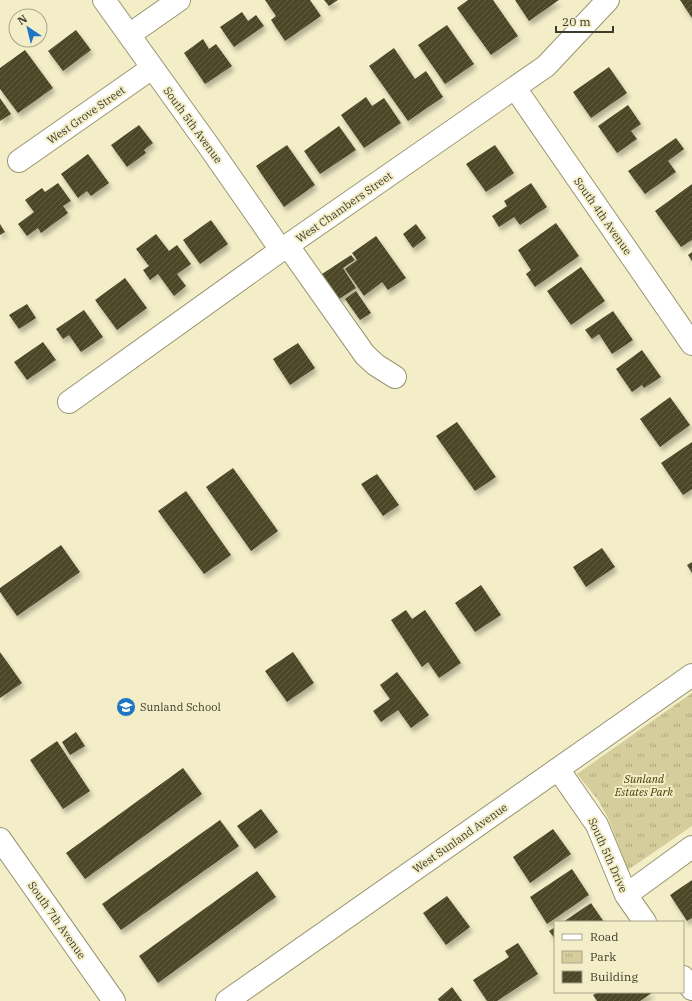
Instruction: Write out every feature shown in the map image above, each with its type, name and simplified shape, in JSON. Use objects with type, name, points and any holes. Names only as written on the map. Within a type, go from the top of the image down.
[{"type":"street","name":"South 5th Avenue","points":[[104,0],[284,248],[365,355],[376,365],[395,377]]},
{"type":"street","points":[[129,35],[179,0]]},
{"type":"street","name":"West Chambers Street","points":[[69,402],[284,248],[546,66],[608,0]]},
{"type":"street","name":"West Grove Street","points":[[19,161],[152,68]]},
{"type":"street","name":"South 4th Avenue","points":[[515,88],[692,344]]},
{"type":"street","name":"West Sunland Avenue","points":[[227,1001],[692,675]]},
{"type":"street","name":"South 5th Drive","points":[[558,770],[597,825],[626,895],[644,921]]},
{"type":"street","name":"South 7th Avenue","points":[[0,839],[114,1001]]},
{"type":"street","points":[[626,895],[692,847]]},
{"type":"street","points":[[684,977],[692,989]]},
{"type":"green space","name":"Sunland Estates Park","points":[[692,693],[692,826],[628,870],[608,818],[598,800],[577,774]]},
{"type":"building","points":[[265,0],[310,0],[321,16],[285,41],[271,20],[276,16]]},
{"type":"building","points":[[324,0],[338,0],[329,6]]},
{"type":"building","points":[[468,0],[493,0],[518,36],[491,55],[457,8]]},
{"type":"building","points":[[515,0],[559,0],[529,21]]},
{"type":"building","points":[[680,0],[692,0],[692,18]]},
{"type":"building","points":[[242,12],[248,21],[256,15],[264,26],[234,47],[220,27]]},
{"type":"building","points":[[447,25],[474,64],[445,84],[418,45]]},
{"type":"building","points":[[76,30],[91,50],[63,71],[48,51]]},
{"type":"building","points":[[203,39],[209,49],[216,44],[232,66],[205,84],[184,53]]},
{"type":"building","points":[[394,48],[415,79],[426,71],[443,97],[408,121],[369,66]]},
{"type":"building","points":[[25,50],[53,88],[18,113],[0,89],[0,68]]},
{"type":"building","points":[[609,67],[627,93],[591,118],[573,92]]},
{"type":"building","points":[[366,97],[372,106],[384,98],[401,123],[364,148],[341,115]]},
{"type":"building","points":[[0,98],[11,114],[0,121]]},
{"type":"building","points":[[628,105],[641,124],[631,131],[637,139],[617,153],[598,126]]},
{"type":"building","points":[[139,125],[153,143],[144,150],[146,153],[127,167],[111,145]]},
{"type":"building","points":[[339,126],[356,150],[320,174],[304,151]]},
{"type":"building","points":[[676,138],[684,149],[668,161],[676,172],[645,194],[628,171]]},
{"type":"building","points":[[287,145],[315,185],[284,207],[256,166]]},
{"type":"building","points":[[495,145],[514,173],[486,192],[466,164]]},
{"type":"building","points":[[88,154],[109,183],[91,196],[87,191],[78,198],[61,174]]},
{"type":"building","points":[[58,183],[71,201],[63,206],[68,213],[41,233],[38,228],[27,236],[18,224],[34,212],[25,200],[42,188],[45,192]]},
{"type":"building","points":[[531,183],[547,207],[520,225],[514,217],[499,227],[492,216],[507,206],[504,201]]},
{"type":"building","points":[[692,184],[692,240],[681,247],[655,211]]},
{"type":"building","points":[[211,220],[228,244],[200,264],[183,240]]},
{"type":"building","points":[[556,223],[579,256],[535,287],[526,274],[531,270],[518,250]]},
{"type":"building","points":[[0,224],[5,232],[0,235]]},
{"type":"building","points":[[416,224],[426,238],[413,248],[403,234]]},
{"type":"building","points":[[156,234],[169,251],[177,245],[191,264],[177,274],[186,286],[174,296],[158,274],[150,280],[143,270],[149,266],[136,249]]},
{"type":"building","points":[[376,236],[406,278],[388,290],[382,282],[364,296],[345,269],[357,260],[352,253]]},
{"type":"building","points":[[692,252],[692,261],[688,255]]},
{"type":"building","points":[[351,255],[355,260],[343,268],[356,288],[339,299],[322,274]]},
{"type":"building","points":[[581,267],[605,301],[571,325],[547,291]]},
{"type":"building","points":[[125,278],[147,308],[117,330],[95,300]]},
{"type":"building","points":[[356,291],[371,313],[360,320],[345,299]]},
{"type":"building","points":[[27,304],[36,318],[19,329],[9,315]]},
{"type":"building","points":[[84,310],[103,337],[81,352],[69,335],[63,339],[56,329]]},
{"type":"building","points":[[613,311],[633,340],[612,354],[599,334],[592,339],[585,330]]},
{"type":"building","points":[[43,342],[56,360],[27,380],[14,362]]},
{"type":"building","points":[[298,343],[315,368],[290,385],[273,359]]},
{"type":"building","points":[[642,350],[661,377],[644,388],[642,385],[632,392],[616,369]]},
{"type":"building","points":[[670,397],[690,425],[660,447],[640,419]]},
{"type":"building","points":[[457,422],[496,477],[475,491],[436,436]]},
{"type":"building","points":[[692,442],[692,489],[683,495],[661,463]]},
{"type":"building","points":[[233,468],[278,531],[251,551],[206,487]]},
{"type":"building","points":[[377,474],[399,505],[383,516],[361,484]]},
{"type":"building","points":[[186,491],[231,555],[204,574],[158,511]]},
{"type":"building","points":[[61,545],[80,572],[17,616],[0,592],[0,588]]},
{"type":"building","points":[[602,548],[615,567],[586,587],[573,567]]},
{"type":"building","points":[[692,562],[692,573],[687,565]]},
{"type":"building","points":[[481,585],[501,615],[475,632],[455,603]]},
{"type":"building","points":[[406,610],[412,619],[425,610],[461,663],[439,678],[428,662],[422,667],[391,620]]},
{"type":"building","points":[[0,652],[22,683],[0,698]]},
{"type":"building","points":[[293,652],[314,683],[287,702],[265,671]]},
{"type":"building","points":[[397,672],[429,715],[411,728],[398,710],[381,722],[373,711],[390,699],[380,685]]},
{"type":"building","points":[[76,732],[85,746],[70,755],[62,742]]},
{"type":"building","points":[[57,741],[90,791],[63,809],[30,760]]},
{"type":"building","points":[[183,768],[202,794],[85,879],[66,853]]},
{"type":"building","points":[[261,809],[278,832],[255,849],[237,826]]},
{"type":"building","points":[[220,820],[239,846],[121,930],[102,904]]},
{"type":"building","points":[[553,829],[571,854],[530,883],[513,857]]},
{"type":"building","points":[[572,869],[589,895],[547,924],[530,897]]},
{"type":"building","points":[[257,871],[276,897],[158,983],[139,956]]},
{"type":"building","points":[[692,880],[692,918],[687,921],[670,895]]},
{"type":"building","points":[[447,896],[470,927],[446,945],[423,913]]},
{"type":"building","points":[[591,903],[603,921],[564,921]]},
{"type":"building","points":[[554,928],[554,938],[549,931]]},
{"type":"building","points":[[518,943],[538,974],[497,1001],[487,1001],[473,980],[509,957],[505,951]]},
{"type":"building","points":[[452,987],[462,1001],[439,1001],[438,999]]},
{"type":"building","points":[[596,993],[652,993],[640,1001],[597,1001],[593,995]]},
{"type":"place","name":"Sunland School","points":[[126,707]]}]
